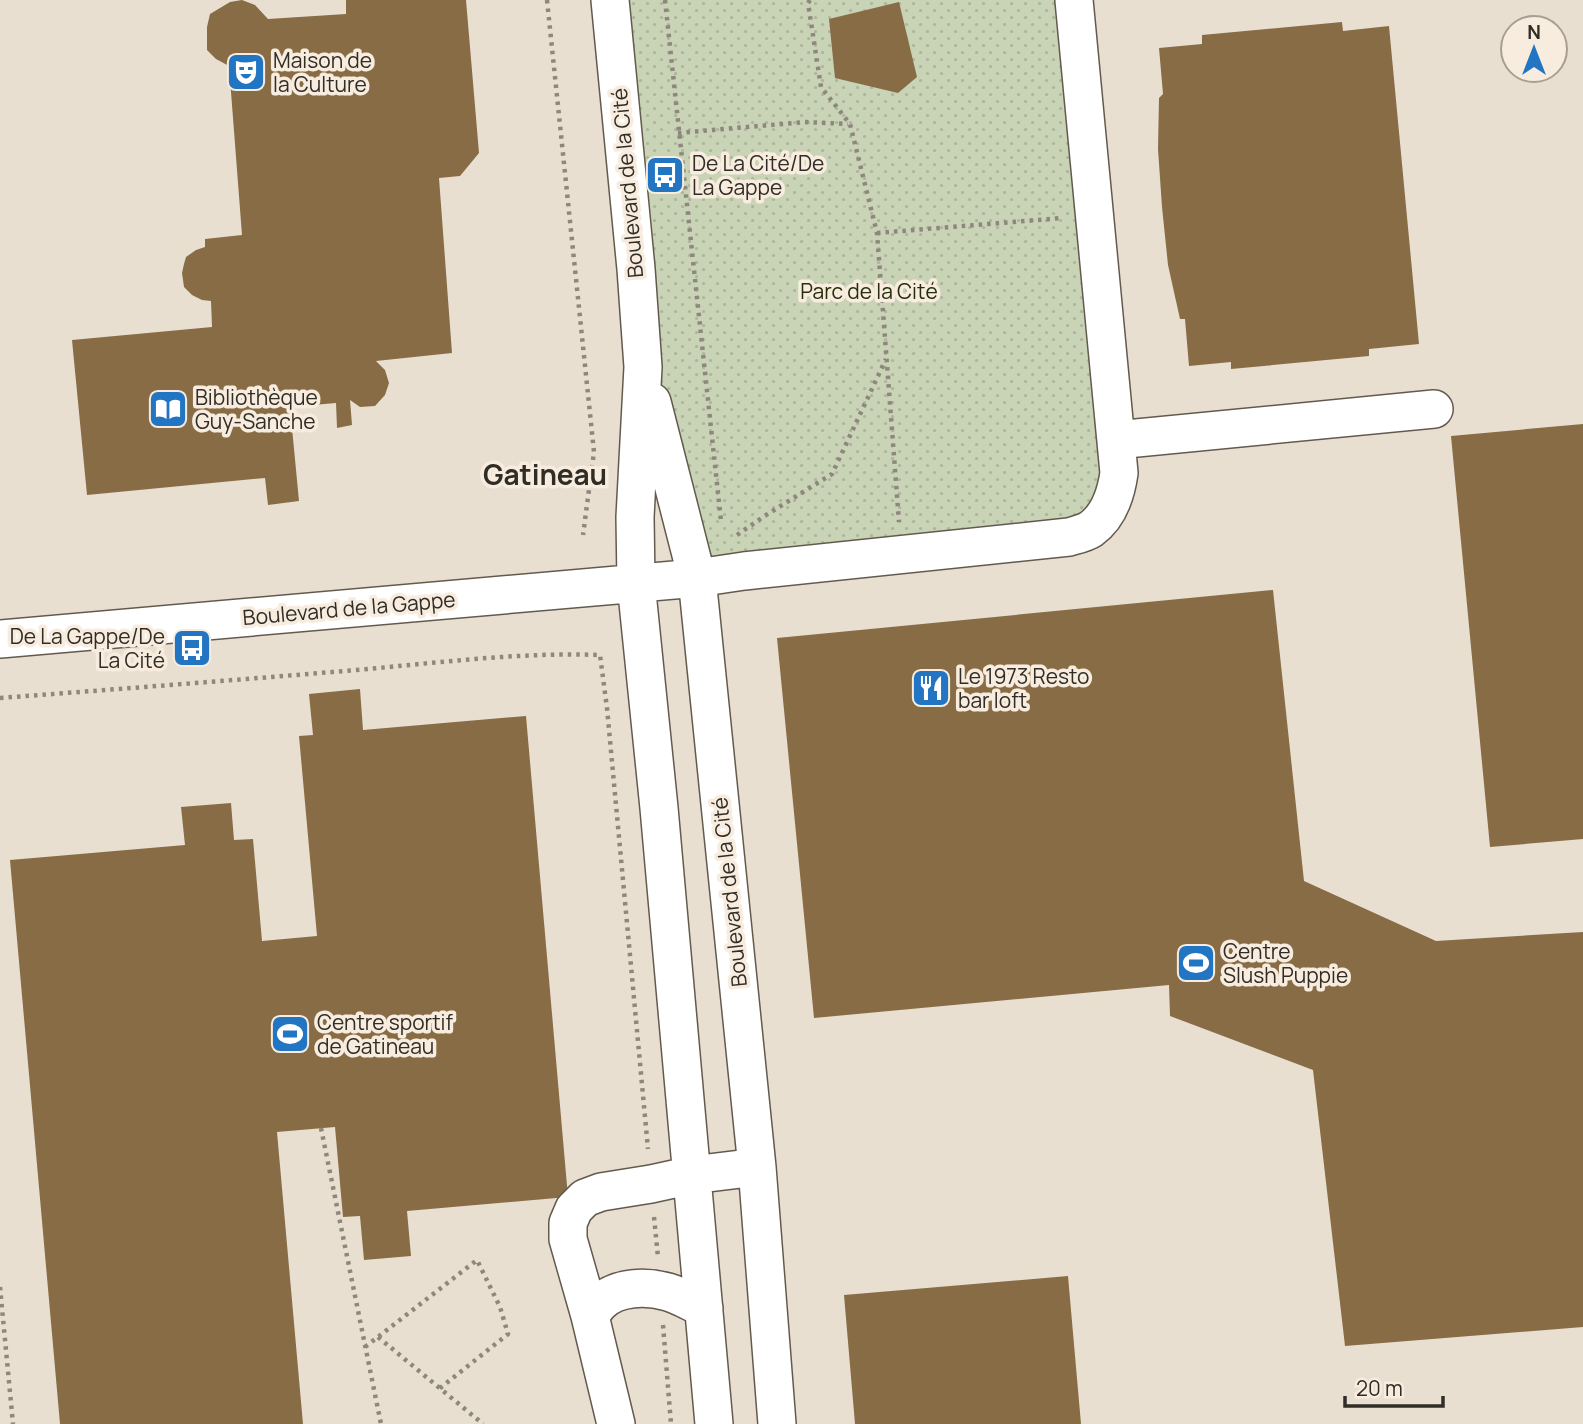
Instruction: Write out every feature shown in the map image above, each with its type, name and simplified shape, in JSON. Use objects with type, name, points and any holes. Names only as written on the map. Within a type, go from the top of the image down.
[{"type":"street","name":"Boulevard de la Cité","points":[[610,0],[643,367],[635,517],[636,583],[659,808],[714,1424]]},
{"type":"street","name":"Boulevard de la Gappe","points":[[0,639],[697,578],[1069,537],[1090,530],[1105,514],[1116,494],[1119,473],[1074,0]]},
{"type":"street","name":"Boulevard de la Cité","points":[[643,367],[697,578],[757,1167],[778,1424]]},
{"type":"street","points":[[1116,440],[1434,409]]},
{"type":"street","points":[[616,1424],[568,1238],[568,1223],[574,1209],[585,1198],[601,1192],[692,1175],[757,1167]]},
{"type":"street","points":[[590,1317],[601,1302],[628,1289],[660,1290],[704,1308]]},
{"type":"path","points":[[547,0],[594,452],[583,535]]},
{"type":"path","points":[[665,0],[722,534]]},
{"type":"path","points":[[810,0],[808,4],[821,87],[850,124],[877,233],[902,554]]},
{"type":"path","points":[[678,133],[805,122],[850,124]]},
{"type":"path","points":[[877,233],[1094,215]]},
{"type":"path","points":[[729,541],[832,474],[886,359]]},
{"type":"path","points":[[0,698],[514,656],[600,655],[651,1184],[671,1424]]},
{"type":"path","points":[[321,1128],[381,1424]]},
{"type":"path","points":[[365,1347],[477,1260],[500,1307],[508,1334],[439,1389]]},
{"type":"path","points":[[0,1287],[13,1424]]},
{"type":"path","points":[[378,1337],[483,1424]]},
{"type":"green space","name":"Parc de la Cité","points":[[610,0],[1074,0],[1105,514],[697,578],[643,367]]},
{"type":"building","points":[[242,0],[255,5],[268,19],[346,14],[346,0],[466,0],[479,153],[460,176],[439,178],[452,353],[376,361],[385,370],[389,383],[385,395],[375,406],[360,407],[350,400],[352,425],[337,428],[336,403],[290,407],[299,501],[268,505],[265,478],[87,495],[72,340],[212,327],[211,301],[192,295],[184,287],[182,273],[186,257],[205,247],[205,239],[242,235],[229,66],[207,50],[207,27],[210,14],[230,2]]},
{"type":"building","points":[[899,2],[917,77],[898,93],[835,78],[829,19]]},
{"type":"building","points":[[1342,22],[1343,31],[1389,26],[1419,344],[1369,349],[1369,356],[1231,369],[1231,362],[1189,366],[1185,319],[1180,319],[1168,265],[1162,207],[1158,149],[1159,98],[1163,94],[1159,48],[1202,44],[1202,35]]},
{"type":"building","points":[[1583,424],[1583,839],[1490,847],[1451,436]]},
{"type":"building","name":"Centre Slush Puppie","points":[[1273,590],[1304,881],[1436,941],[1583,932],[1583,1327],[1345,1346],[1313,1070],[1170,1016],[1169,985],[814,1018],[777,638]]},
{"type":"building","name":"Centre sportif de Gatineau","points":[[360,689],[363,730],[526,716],[568,1197],[407,1211],[411,1256],[364,1260],[360,1216],[343,1217],[335,1127],[277,1132],[303,1424],[60,1424],[10,860],[185,845],[181,807],[231,803],[234,840],[253,839],[262,941],[317,936],[299,736],[313,735],[309,694]]},
{"type":"building","points":[[1068,1276],[1081,1424],[855,1424],[844,1295]]},
{"type":"place","name":"Maison de la Culture","points":[[246,72]]},
{"type":"place","name":"De La Cité/De La Gappe","points":[[665,175]]},
{"type":"place","name":"Bibliothèque Guy-Sanche","points":[[168,409]]},
{"type":"place","name":"De La Gappe/De La Cité","points":[[192,648]]},
{"type":"place","name":"Le 1973 Resto bar loft","points":[[931,688]]},
{"type":"place","name":"Centre Slush Puppie","points":[[1196,963]]},
{"type":"place","name":"Centre sportif de Gatineau","points":[[290,1034]]},
{"type":"district","name":"Gatineau","points":[[545,474]]}]
